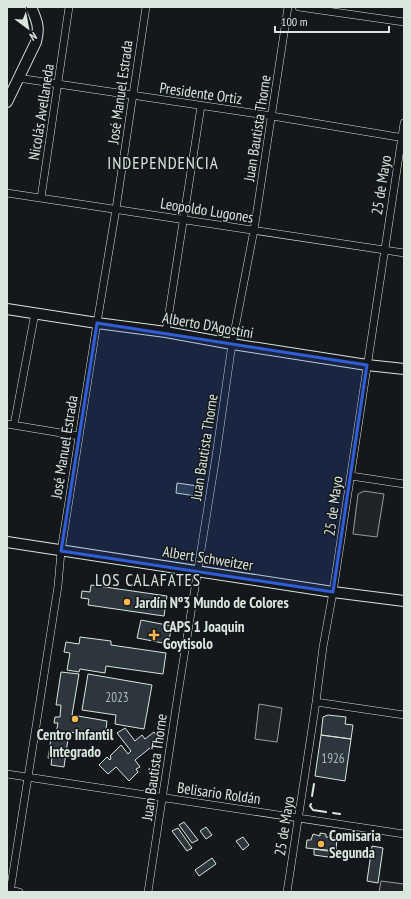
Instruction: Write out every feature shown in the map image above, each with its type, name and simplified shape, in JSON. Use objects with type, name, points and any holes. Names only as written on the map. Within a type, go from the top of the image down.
[{"type":"main road","points":[[7,102],[36,42],[38,26],[31,7]]},
{"type":"main road","name":"Alberto D'Agostini","points":[[7,309],[166,332],[367,365],[404,369]]},
{"type":"main road","name":"Albert Schweitzer","points":[[7,542],[333,592],[404,601]]},
{"type":"street","name":"Nicolás Avellaneda","points":[[41,198],[69,7]]},
{"type":"street","name":"José Manuel Estrada","points":[[9,891],[29,778],[58,586],[61,551],[96,323],[116,209],[146,7]]},
{"type":"street","name":"Juan Bautista Thorne","points":[[148,892],[232,344],[254,230],[288,7]]},
{"type":"street","points":[[300,7],[404,22]]},
{"type":"street","name":"Presidente Ortiz","points":[[18,78],[272,116],[403,138]]},
{"type":"street","points":[[166,332],[201,106]]},
{"type":"street","name":"25 de Mayo","points":[[287,892],[316,702],[322,647],[333,592],[403,138],[404,123]]},
{"type":"street","name":"Leopoldo Lugones","points":[[7,193],[404,253]]},
{"type":"street","points":[[35,313],[11,425],[79,436]]},
{"type":"street","points":[[351,476],[404,484]]},
{"type":"street","points":[[316,702],[404,715]]},
{"type":"street","name":"Belisario Roldán","points":[[7,774],[404,834]]},
{"type":"street","points":[[9,891],[19,892]]},
{"type":"highlighted area","points":[[97,323],[367,365],[333,592],[61,551]]},
{"type":"shaded area","points":[[364,491],[384,494],[377,537],[353,534],[358,494]]},
{"type":"shaded area","points":[[259,704],[282,708],[277,742],[255,739]]},
{"type":"shaded area","points":[[381,881],[404,884],[404,892],[379,892]]},
{"type":"building","points":[[177,483],[198,486],[196,496],[176,493]]},
{"type":"building","name":"Jardín Nº3 Mundo de Colores","points":[[91,585],[167,596],[164,616],[88,605],[89,599],[81,598],[82,591],[90,592]]},
{"type":"building","name":"CAPS 1 Joaquin Goytisolo","points":[[141,620],[172,626],[168,644],[137,638]]},
{"type":"building","points":[[80,637],[111,641],[111,645],[166,653],[163,674],[106,666],[105,673],[80,669],[79,672],[67,670],[70,653],[64,652],[66,642],[79,644]]},
{"type":"building","name":"Centro Infantil Integrado","points":[[61,672],[79,674],[72,715],[107,721],[105,737],[69,732],[64,767],[51,765],[52,757],[48,758],[52,732],[56,733],[58,723],[54,723],[55,717],[60,717],[61,705],[56,705]]},
{"type":"building","points":[[88,674],[152,685],[144,729],[115,724],[116,715],[82,710]]},
{"type":"building","points":[[328,715],[346,717],[345,724],[353,725],[351,739],[321,735],[323,717]]},
{"type":"building","points":[[125,728],[135,741],[142,735],[145,739],[154,732],[160,740],[135,760],[140,767],[136,769],[138,772],[129,781],[116,767],[108,774],[99,765],[107,757],[110,760],[110,756],[121,745],[128,754],[131,751],[117,733]]},
{"type":"building","points":[[321,735],[351,739],[345,781],[315,776]]},
{"type":"building","points":[[184,822],[198,840],[192,843],[179,825]]},
{"type":"building","points":[[206,827],[212,835],[206,839],[200,831]]},
{"type":"building","points":[[178,828],[192,848],[187,851],[172,831]]},
{"type":"building","name":"Comisaria Segunda","points":[[320,833],[326,834],[326,837],[337,838],[336,851],[306,848],[307,840],[311,840],[313,834],[320,836]]},
{"type":"building","points":[[243,837],[249,845],[243,850],[236,841]]},
{"type":"building","points":[[372,846],[383,848],[378,883],[367,881]]},
{"type":"building","points":[[314,849],[335,852],[335,858],[314,855]]},
{"type":"building","points":[[212,858],[216,864],[199,876],[195,870]]},
{"type":"wall","points":[[312,796],[314,784]]},
{"type":"wall","points":[[311,804],[310,806],[313,810],[326,812]]},
{"type":"wall","points":[[333,813],[340,814]]},
{"type":"place","name":"Jardín Nº3 Mundo de Colores","points":[[127,602]]},
{"type":"place","name":"CAPS 1 Joaquin Goytisolo","points":[[154,635]]},
{"type":"place","name":"Centro Infantil Integrado","points":[[75,719]]},
{"type":"place","name":"Comisaria Segunda","points":[[321,844]]},
{"type":"district","name":"INDEPENDENCIA","points":[[163,163]]},
{"type":"district","name":"LOS CALAFATES","points":[[148,580]]}]
